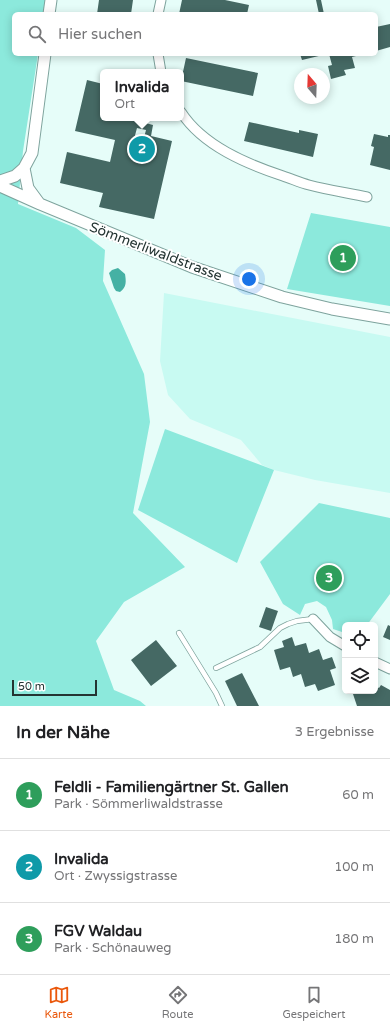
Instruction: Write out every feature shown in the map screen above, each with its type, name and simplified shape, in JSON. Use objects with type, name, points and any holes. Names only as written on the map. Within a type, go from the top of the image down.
[{"type":"street","points":[[49,12],[51,0]]},
{"type":"street","points":[[158,12],[161,0]]},
{"type":"street","points":[[0,181],[15,176],[24,168],[32,153],[44,56]]},
{"type":"street","points":[[158,56],[160,69]]},
{"type":"street","points":[[184,117],[202,134],[224,151],[264,170],[308,185],[367,197]]},
{"type":"street","points":[[24,168],[28,188],[40,204]]},
{"type":"street","name":"Sömmerliwaldstrasse","points":[[0,186],[192,267],[282,297],[332,309],[390,319]]},
{"type":"street","points":[[313,619],[330,637],[342,644]]},
{"type":"street","points":[[378,663],[390,669]]},
{"type":"lane","points":[[216,668],[260,647],[280,628],[297,621],[313,619]]},
{"type":"lane","points":[[179,633],[216,693],[222,706]]},
{"type":"shaded area","points":[[0,0],[45,0],[44,12],[12,12],[12,56],[38,56],[23,151],[18,204],[76,228],[105,250],[103,281],[144,374],[150,422],[133,513],[185,567],[124,602],[96,641],[114,690],[140,701],[146,706],[0,706]]},
{"type":"shaded area","points":[[311,213],[390,227],[390,306],[287,289]]},
{"type":"shaded area","points":[[118,268],[125,274],[126,279],[126,284],[120,292],[116,291],[114,288],[109,273]]},
{"type":"shaded area","points":[[164,293],[390,337],[390,493],[315,480],[274,470],[262,465],[241,440],[190,419],[168,395],[160,361]]},
{"type":"shaded area","points":[[165,429],[274,470],[237,563],[138,510]]},
{"type":"shaded area","points":[[319,503],[390,518],[390,594],[369,622],[342,622],[342,632],[333,629],[332,620],[326,607],[317,601],[305,604],[300,615],[283,604],[260,562]]},
{"type":"building","points":[[99,0],[133,0],[131,12],[97,12]]},
{"type":"building","points":[[182,0],[225,0],[249,5],[247,12],[179,12]]},
{"type":"building","points":[[316,0],[321,0],[324,12],[319,12]]},
{"type":"building","points":[[390,24],[390,47],[378,50],[378,27]]},
{"type":"building","points":[[301,56],[319,56],[302,60]]},
{"type":"building","points":[[330,56],[356,56],[352,57],[355,68],[344,70],[346,75],[331,79],[330,68],[328,66],[332,65]]},
{"type":"building","points":[[186,58],[258,73],[253,96],[184,82],[184,69]]},
{"type":"building","points":[[87,80],[100,83],[100,121],[138,121],[153,125],[151,136],[172,141],[154,219],[99,207],[103,193],[60,183],[67,152],[110,162],[115,140],[75,131]],"holes":[[[137,128],[146,130],[142,145],[133,143]]]},
{"type":"building","points":[[249,122],[299,133],[299,130],[318,134],[313,157],[244,141]]},
{"type":"building","points":[[374,134],[388,137],[388,135],[390,135],[390,170],[370,165],[374,147],[371,146]]},
{"type":"building","points":[[266,607],[278,611],[271,631],[259,627]]},
{"type":"building","points":[[388,625],[390,626],[390,640],[383,637]]},
{"type":"building","points":[[292,637],[295,646],[306,643],[309,653],[319,649],[323,660],[332,657],[336,668],[330,670],[335,685],[318,691],[315,684],[305,687],[301,674],[293,677],[290,667],[280,670],[274,650],[284,647],[282,641]]},
{"type":"building","points":[[156,640],[177,666],[151,686],[131,660]]},
{"type":"building","points":[[242,673],[259,706],[237,706],[225,681]]},
{"type":"building","points":[[381,685],[390,690],[390,706],[357,706],[353,694],[378,694]]},
{"type":"place","name":"Invalida","points":[[142,149]]},
{"type":"place","name":"Feldli - Familiengärtner St. Gallen","points":[[343,258]]},
{"type":"place","name":"FGV Waldau","points":[[329,578]]}]
